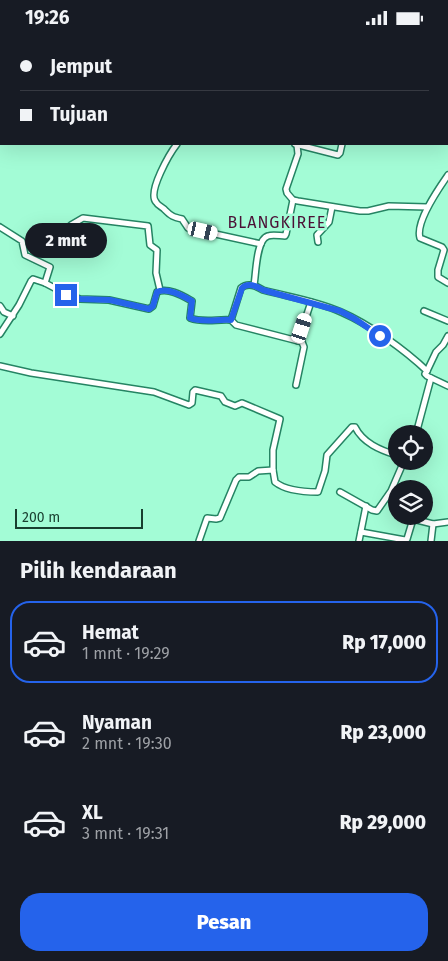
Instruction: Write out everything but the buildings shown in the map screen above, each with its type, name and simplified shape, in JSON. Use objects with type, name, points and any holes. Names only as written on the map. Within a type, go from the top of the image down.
[{"type":"street","points":[[176,145],[166,158],[158,179],[154,198],[155,202],[164,208],[169,215],[182,219],[188,228],[261,244]]},
{"type":"street","points":[[296,145],[298,155],[286,189],[286,193],[293,200],[360,211],[389,206],[427,207]]},
{"type":"street","points":[[300,145],[338,155],[342,145]]},
{"type":"street","points":[[448,175],[427,207],[419,236],[442,247],[444,250],[438,270],[438,277],[448,283]]},
{"type":"street","points":[[254,285],[258,250],[262,241],[268,236],[285,236],[293,200]]},
{"type":"street","points":[[318,242],[318,235],[329,222],[332,207]]},
{"type":"street","points":[[71,225],[83,218],[148,226],[150,245],[157,250],[156,273],[160,290]]},
{"type":"street","points":[[0,227],[21,240],[25,255],[50,267],[45,283]]},
{"type":"street","points":[[0,334],[33,279],[45,283],[66,295],[80,299],[110,300],[145,309],[152,308],[156,293],[160,290],[171,291],[191,300],[191,319],[203,322],[210,319],[231,320],[236,325],[302,342],[304,347],[296,385]]},
{"type":"street","points":[[231,320],[242,288],[246,285],[254,285],[263,290],[311,302],[340,311],[355,319],[409,355],[426,371],[425,374],[448,386]]},
{"type":"street","points":[[298,341],[311,302]]},
{"type":"street","points":[[0,306],[4,312],[12,316]]},
{"type":"street","points":[[424,311],[448,321]]},
{"type":"street","points":[[426,371],[436,351],[443,345],[448,336]]},
{"type":"street","points":[[0,366],[31,373],[154,392],[188,405],[192,403],[194,390],[221,397],[225,402],[235,406],[242,403],[280,419],[273,450],[275,482],[305,491],[318,492],[325,471],[327,455],[352,427],[355,427],[358,434],[372,445],[388,453]]},
{"type":"street","points":[[418,425],[431,378]]},
{"type":"street","points":[[199,541],[206,518],[220,518],[236,480],[240,477],[249,477],[258,471],[273,470]]},
{"type":"street","points":[[340,492],[375,511],[379,509],[391,491],[400,470]]},
{"type":"street","points":[[360,541],[366,506]]},
{"type":"street","points":[[433,524],[448,522]]},
{"type":"street","points":[[362,532],[405,540],[412,525]]},
{"type":"street","points":[[431,541],[433,525]]},
{"type":"district","name":"BLANGKIREE","points":[[277,222]]},
{"type":"route","points":[[66,295],[80,299],[110,300],[151,309],[157,292],[160,290],[171,291],[191,300],[190,318],[204,322],[210,319],[231,320],[240,291],[246,285],[254,285],[263,290],[340,311],[380,336]]}]
